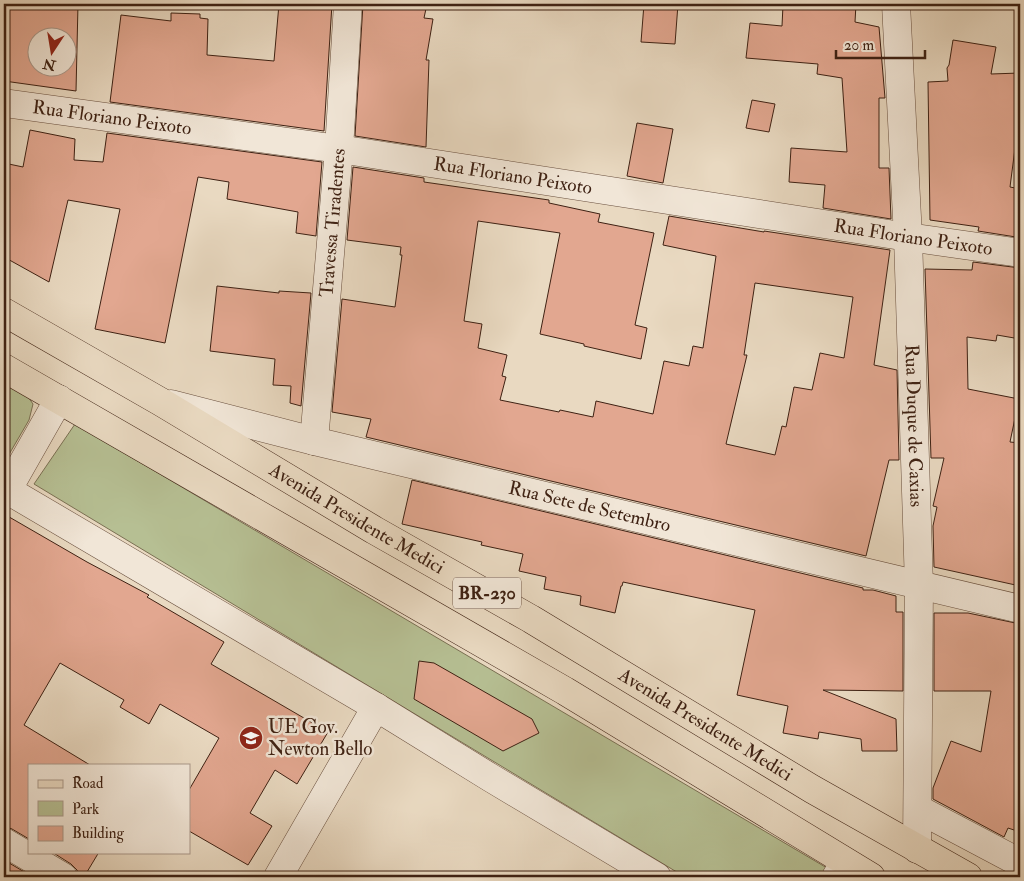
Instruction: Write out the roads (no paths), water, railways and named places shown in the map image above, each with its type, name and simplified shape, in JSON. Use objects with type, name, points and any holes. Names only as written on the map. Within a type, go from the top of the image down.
[{"type":"main road","name":"Avenida Presidente Medici","points":[[4,312],[161,402],[374,530],[531,619],[812,789],[968,877]]},
{"type":"main road","name":"BR-230","points":[[4,368],[556,686],[840,870],[871,877]]},
{"type":"street","name":"Travessa Tiradentes","points":[[314,441],[339,149],[348,4]]},
{"type":"street","name":"Rua Duque de Caxias","points":[[896,4],[908,237],[919,586],[918,849]]},
{"type":"street","name":"Rua Floriano Peixoto","points":[[4,103],[339,149],[1020,253]]},
{"type":"street","points":[[59,399],[5,492],[376,707],[656,877]]},
{"type":"street","name":"Rua Sete de Setembro","points":[[161,402],[314,441],[1020,609]]},
{"type":"street","points":[[278,877],[376,707]]},
{"type":"street","points":[[918,809],[1020,863]]},
{"type":"street","points":[[4,842],[63,877]]},
{"type":"place","name":"UE Gov. Newton Bello","points":[[251,738]]}]
